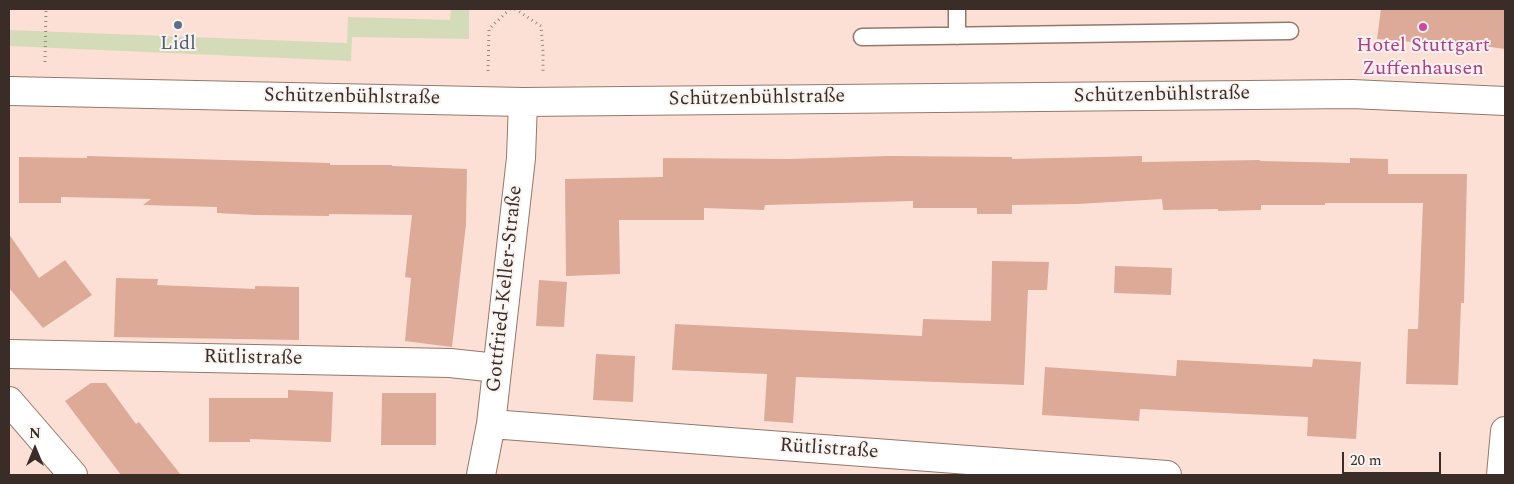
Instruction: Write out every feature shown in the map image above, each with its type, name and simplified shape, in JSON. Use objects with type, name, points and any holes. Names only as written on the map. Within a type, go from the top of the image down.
[{"type":"street","name":"Schützenbühlstraße","points":[[9,92],[533,102],[1352,94],[1505,101]]},
{"type":"street","name":"Gottfried-Keller-Straße","points":[[481,475],[491,424],[521,158],[533,102]]},
{"type":"street","name":"Rütlistraße","points":[[9,354],[450,363],[497,368]]},
{"type":"street","points":[[9,401],[73,475]]},
{"type":"street","name":"Rütlistraße","points":[[491,424],[1167,475]]},
{"type":"street","points":[[1502,475],[1505,432]]},
{"type":"lane","points":[[957,9],[957,36]]},
{"type":"lane","points":[[862,38],[1290,31]]},
{"type":"path","points":[[45,92],[46,9]]},
{"type":"path","points":[[488,100],[489,29],[510,9]]},
{"type":"path","points":[[515,9],[540,26],[544,51],[533,102]]},
{"type":"green space","points":[[451,9],[469,9],[469,39],[352,37],[351,61],[9,46],[9,30],[347,43],[348,17],[450,20]]},
{"type":"building","name":"Hotel Stuttgart Zuffenhausen","points":[[1381,9],[1505,9],[1505,49],[1447,41],[1447,45],[1377,39]]},
{"type":"building","points":[[87,156],[467,169],[466,224],[452,347],[405,341],[411,278],[405,277],[412,215],[255,215],[217,213],[217,207],[143,205],[151,199],[61,197],[61,203],[19,203],[19,157],[87,158]]},
{"type":"building","points":[[888,156],[1012,157],[1012,159],[1142,156],[1142,162],[1260,160],[1350,163],[1350,158],[1388,159],[1388,174],[1467,174],[1464,303],[1461,303],[1458,385],[1406,384],[1408,329],[1418,329],[1423,203],[1261,205],[1261,210],[1218,211],[1218,209],[1163,210],[1162,199],[1078,204],[1012,205],[1012,214],[977,214],[977,208],[913,208],[913,201],[765,205],[764,210],[704,208],[704,220],[619,220],[620,274],[566,276],[565,179],[663,177],[663,158],[789,159]]},
{"type":"building","points":[[9,234],[39,278],[65,260],[92,295],[43,328],[9,288]]},
{"type":"building","points":[[992,261],[1049,262],[1047,290],[1028,290],[1024,385],[796,377],[793,423],[764,421],[767,374],[672,370],[675,324],[922,336],[923,319],[991,321]]},
{"type":"building","points":[[1115,266],[1172,268],[1171,295],[1114,293]]},
{"type":"building","points":[[116,278],[158,279],[157,285],[255,289],[255,286],[299,287],[299,340],[114,337]]},
{"type":"building","points":[[539,280],[567,282],[564,327],[536,326]]},
{"type":"building","points":[[596,354],[635,356],[633,402],[593,400]]},
{"type":"building","points":[[1313,359],[1361,362],[1356,439],[1307,436],[1308,417],[1140,409],[1139,421],[1042,415],[1045,367],[1176,376],[1177,360],[1312,367]]},
{"type":"building","points":[[91,383],[106,383],[136,424],[139,422],[181,475],[121,475],[65,401]]},
{"type":"building","points":[[288,390],[333,392],[331,442],[250,439],[250,442],[209,442],[209,398],[288,398]]},
{"type":"building","points":[[382,393],[436,393],[436,445],[381,445]]},
{"type":"place","name":"Lidl","points":[[178,25]]},
{"type":"place","name":"Hotel Stuttgart Zuffenhausen","points":[[1423,27]]}]
